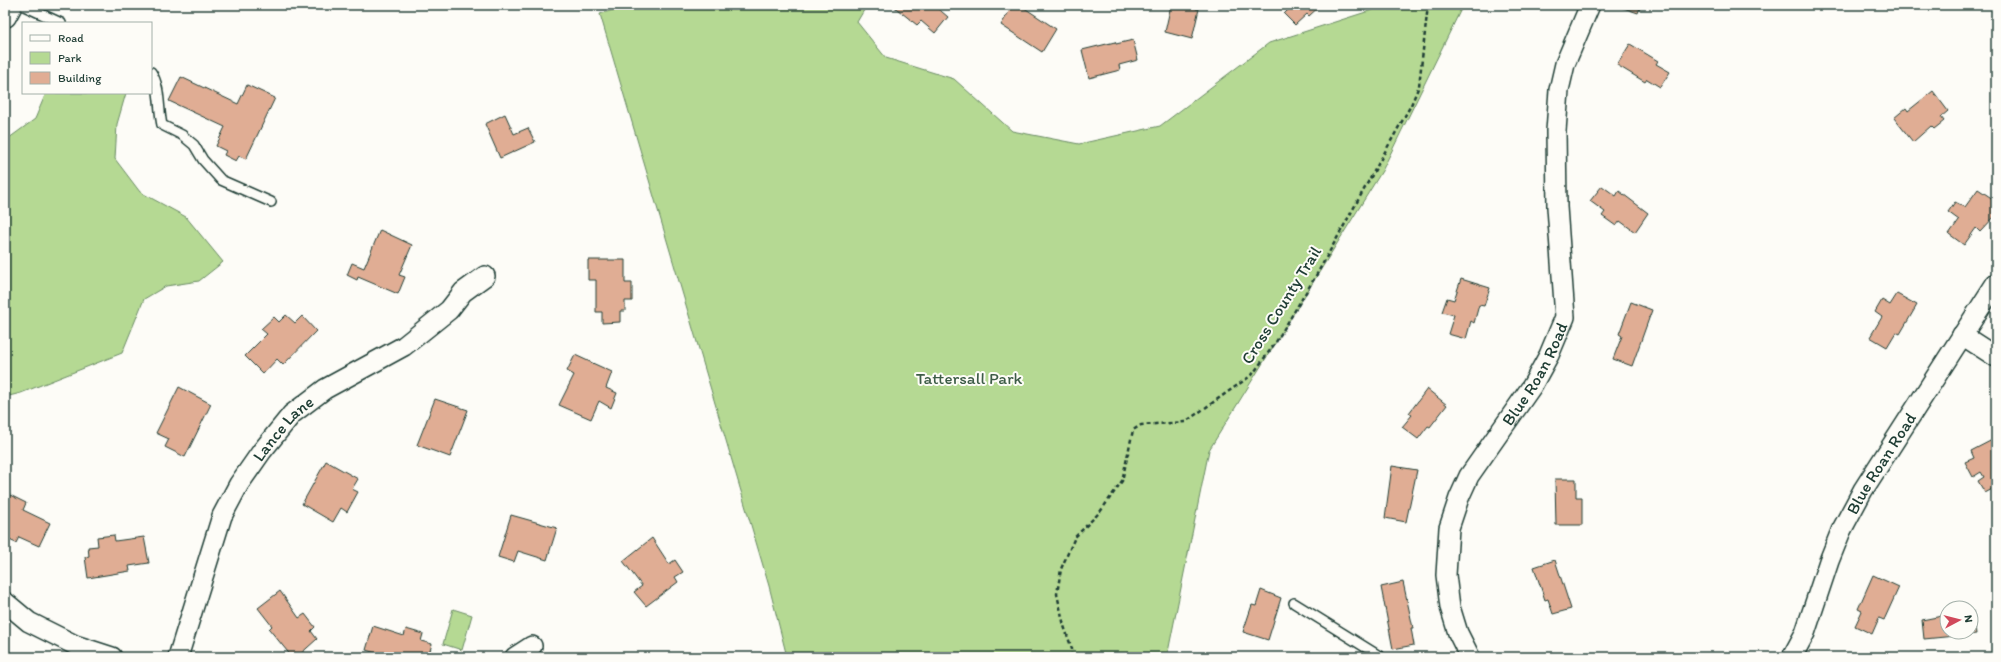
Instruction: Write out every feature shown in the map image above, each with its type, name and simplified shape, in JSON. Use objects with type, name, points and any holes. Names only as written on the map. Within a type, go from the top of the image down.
[{"type":"street","points":[[5,16],[11,5]]},
{"type":"street","name":"Blue Roan Road","points":[[1470,657],[1458,633],[1450,607],[1446,575],[1449,528],[1458,498],[1469,476],[1532,386],[1549,354],[1565,317],[1557,207],[1556,124],[1559,90],[1565,64],[1590,5]]},
{"type":"street","name":"Lance Lane","points":[[178,657],[222,516],[239,484],[262,451],[292,414],[325,389],[404,346],[449,310],[463,292],[485,276]]},
{"type":"street","name":"Blue Roan Road","points":[[1792,657],[1805,633],[1829,561],[1841,531],[1863,490],[1996,283]]},
{"type":"street","points":[[1962,335],[1996,357]]},
{"type":"street","points":[[5,602],[29,622],[75,645],[112,657]]},
{"type":"street","points":[[515,657],[532,646]]},
{"type":"lane","points":[[22,5],[59,22]]},
{"type":"lane","points":[[152,75],[158,90],[159,111],[162,125],[182,135],[194,145],[203,160],[221,180],[272,202]]},
{"type":"lane","points":[[1294,603],[1381,657]]},
{"type":"path","name":"Cross County Trail","points":[[1071,657],[1072,649],[1064,626],[1057,594],[1061,569],[1076,538],[1100,512],[1122,480],[1133,430],[1141,424],[1185,422],[1252,375],[1276,342],[1342,230],[1411,106],[1419,86],[1428,5]]},
{"type":"green space","name":"Tattersall Park","points":[[629,5],[867,5],[857,22],[886,58],[954,79],[1012,131],[1079,144],[1160,126],[1269,43],[1388,5],[1463,5],[1382,171],[1209,450],[1167,657],[787,657],[769,586],[600,14]]},
{"type":"green space","points":[[46,94],[126,94],[117,124],[115,159],[140,192],[186,217],[223,262],[199,281],[166,286],[144,299],[122,353],[21,393],[5,397],[5,141],[35,119]]},
{"type":"green space","points":[[453,609],[472,615],[462,650],[443,644]]},
{"type":"building","points":[[892,5],[934,5],[948,17],[935,33],[921,21],[917,25]]},
{"type":"building","points":[[1013,5],[1020,5],[1056,29],[1042,52],[1001,25]]},
{"type":"building","points":[[1171,5],[1197,5],[1196,9],[1199,9],[1192,39],[1165,32]]},
{"type":"building","points":[[1293,5],[1321,5],[1309,16],[1307,14],[1295,25],[1284,14]]},
{"type":"building","points":[[1615,5],[1641,5],[1638,13]]},
{"type":"building","points":[[1133,40],[1138,60],[1119,65],[1120,70],[1089,78],[1082,50],[1115,42],[1116,44]]},
{"type":"building","points":[[1630,44],[1658,61],[1656,64],[1670,72],[1660,87],[1647,79],[1645,82],[1617,65]]},
{"type":"building","points":[[181,77],[238,104],[247,85],[275,98],[246,159],[239,156],[236,161],[224,155],[226,151],[216,146],[225,127],[169,101]]},
{"type":"building","points":[[1933,91],[1948,111],[1941,117],[1944,121],[1934,129],[1931,126],[1913,142],[1894,118],[1906,108],[1908,111]]},
{"type":"building","points":[[505,114],[514,134],[528,128],[535,142],[500,158],[485,124]]},
{"type":"building","points":[[1602,186],[1616,196],[1619,191],[1648,213],[1635,232],[1620,221],[1616,226],[1602,216],[1605,212],[1590,201]]},
{"type":"building","points":[[1978,189],[1996,201],[1996,215],[1980,232],[1976,228],[1964,245],[1949,234],[1959,220],[1948,212],[1955,202],[1965,207]]},
{"type":"building","points":[[380,230],[412,245],[399,275],[405,277],[398,294],[358,277],[357,280],[347,275],[352,263],[364,268]]},
{"type":"building","points":[[588,260],[625,260],[625,283],[632,283],[632,301],[625,301],[625,311],[620,311],[620,322],[602,323],[602,312],[596,312],[596,280],[588,280]]},
{"type":"building","points":[[1461,279],[1490,288],[1484,306],[1479,305],[1474,323],[1471,321],[1466,339],[1448,334],[1454,315],[1442,312],[1447,298],[1454,300]]},
{"type":"building","points":[[1897,294],[1917,305],[1900,334],[1896,332],[1887,347],[1870,337],[1882,317],[1875,312],[1882,300],[1890,305]]},
{"type":"building","points":[[1631,302],[1652,310],[1632,366],[1613,359],[1622,336],[1619,334]]},
{"type":"building","points":[[286,315],[295,323],[302,316],[316,331],[283,365],[277,359],[263,374],[245,356],[267,334],[261,329],[274,317],[279,322]]},
{"type":"building","points":[[575,355],[612,372],[606,388],[617,393],[611,408],[599,401],[591,419],[559,405],[574,375],[567,371]]},
{"type":"building","points":[[179,387],[211,404],[185,457],[165,447],[169,439],[156,433]]},
{"type":"building","points":[[1427,389],[1447,405],[1430,427],[1428,426],[1418,439],[1402,427],[1412,415],[1409,413]]},
{"type":"building","points":[[435,399],[468,410],[450,457],[417,445]]},
{"type":"building","points":[[1996,438],[1996,487],[1985,493],[1978,481],[1984,477],[1981,472],[1973,477],[1965,462],[1974,458],[1971,451]]},
{"type":"building","points":[[326,461],[358,479],[352,489],[358,492],[347,512],[341,508],[333,522],[302,504]]},
{"type":"building","points":[[1392,466],[1417,470],[1406,522],[1385,518]]},
{"type":"building","points":[[1555,479],[1576,479],[1576,497],[1582,497],[1582,525],[1556,525]]},
{"type":"building","points":[[10,495],[26,503],[23,510],[50,523],[39,546],[19,537],[16,543],[5,538],[5,502]]},
{"type":"building","points":[[511,515],[557,528],[547,560],[518,551],[514,562],[498,557]]},
{"type":"building","points":[[114,535],[115,541],[144,537],[149,563],[129,566],[130,571],[88,578],[85,557],[89,556],[88,547],[98,546],[97,537]]},
{"type":"building","points":[[652,538],[669,564],[675,560],[683,572],[675,577],[678,582],[646,606],[634,592],[642,586],[623,561]]},
{"type":"building","points":[[1555,560],[1571,609],[1553,614],[1548,599],[1545,600],[1534,567]]},
{"type":"building","points":[[1873,575],[1899,587],[1884,620],[1879,618],[1872,634],[1855,626],[1862,611],[1858,609]]},
{"type":"building","points":[[1403,582],[1413,628],[1411,628],[1414,645],[1393,649],[1381,587]]},
{"type":"building","points":[[1261,590],[1281,598],[1268,640],[1243,632],[1252,605],[1256,606]]},
{"type":"building","points":[[280,591],[299,618],[305,614],[315,627],[311,631],[317,639],[297,657],[292,657],[269,629],[272,626],[258,608]]},
{"type":"building","points":[[1939,617],[1939,638],[1924,639],[1922,620]]},
{"type":"building","points":[[373,626],[404,636],[406,629],[423,634],[421,641],[432,644],[429,654],[434,657],[381,657],[382,655],[366,650]]}]
